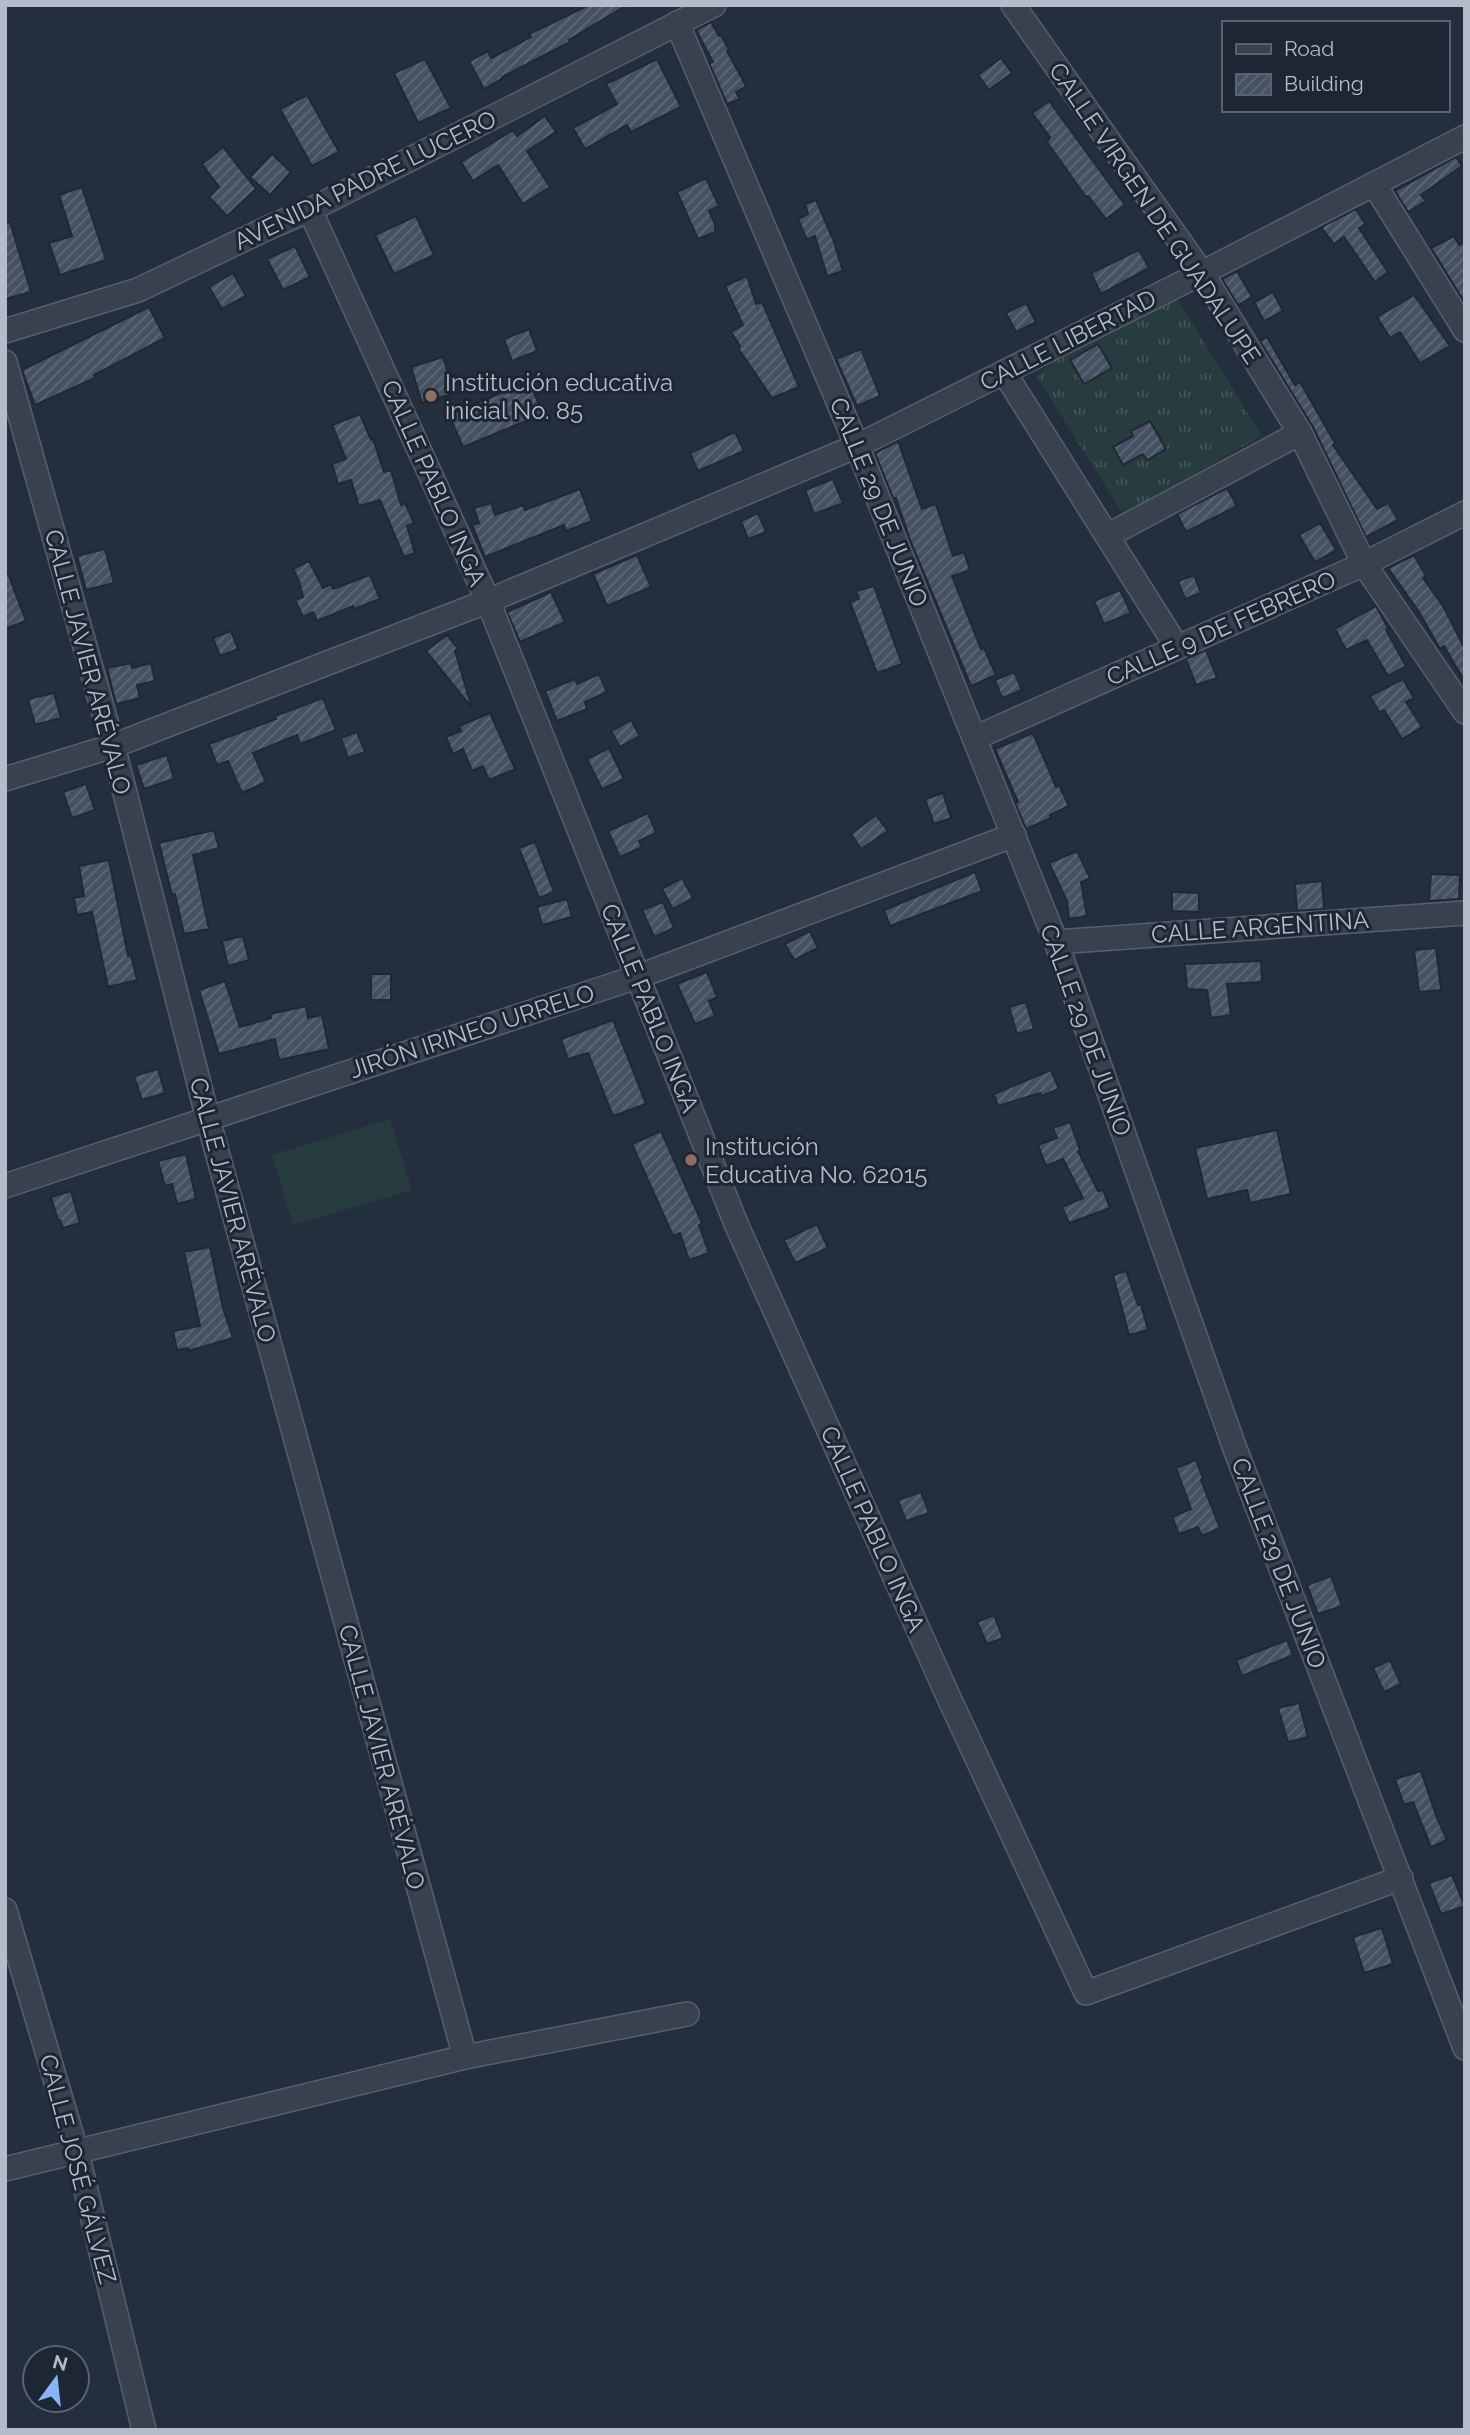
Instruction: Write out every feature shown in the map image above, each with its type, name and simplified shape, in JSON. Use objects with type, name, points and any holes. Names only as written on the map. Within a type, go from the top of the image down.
[{"type":"street","name":"AVENIDA PADRE LUCERO","points":[[5,331],[138,290],[270,226],[310,210],[714,5]]},
{"type":"street","name":"CALLE VIRGEN DE GUADALUPE","points":[[1013,5],[1202,273],[1300,433],[1364,564],[1465,712]]},
{"type":"street","name":"CALLE 29 DE JUNIO","points":[[677,23],[857,446],[1056,942],[1234,1446],[1465,2048]]},
{"type":"street","name":"CALLE LIBERTAD","points":[[5,779],[113,746],[488,601],[857,446],[1465,138]]},
{"type":"street","points":[[1374,184],[1465,330]]},
{"type":"street","name":"CALLE PABLO INGA","points":[[310,210],[488,601],[743,1239],[949,1698],[1086,1993],[1401,1878]]},
{"type":"street","name":"CALLE JAVIER ARÉVALO","points":[[5,362],[113,746],[208,1119],[465,2057]]},
{"type":"street","points":[[1004,372],[1177,647]]},
{"type":"street","points":[[1107,536],[1300,433]]},
{"type":"street","name":"CALLE 9 DE FEBRERO","points":[[975,738],[1364,564],[1465,513]]},
{"type":"street","name":"JIRÓN IRINEO URRELO","points":[[5,1186],[637,976],[1014,835]]},
{"type":"street","name":"CALLE ARGENTINA","points":[[1056,942],[1465,913]]},
{"type":"street","name":"CALLE JOSÉ GÁLVEZ","points":[[5,1910],[77,2153],[144,2430]]},
{"type":"street","points":[[5,2169],[465,2057],[687,2014]]},
{"type":"green space","points":[[1175,295],[1262,436],[1123,514],[1037,377],[1047,366]]},
{"type":"green space","points":[[390,1119],[412,1190],[293,1225],[272,1155]]},
{"type":"building","points":[[589,5],[627,5],[569,40],[570,42],[484,89],[469,61],[488,51],[491,58],[531,37],[529,34]]},
{"type":"building","points":[[711,22],[719,36],[721,35],[746,86],[736,92],[740,99],[727,104],[709,63],[713,62],[696,30]]},
{"type":"building","points":[[1001,58],[1012,73],[989,90],[978,75]]},
{"type":"building","points":[[425,59],[451,108],[418,123],[394,73]]},
{"type":"building","points":[[657,59],[681,107],[631,132],[627,125],[585,149],[573,128],[617,104],[606,84]]},
{"type":"building","points":[[307,95],[339,152],[312,166],[280,109]]},
{"type":"building","points":[[1049,101],[1125,205],[1106,219],[1088,196],[1086,197],[1047,142],[1050,137],[1032,113]]},
{"type":"building","points":[[545,116],[556,132],[527,151],[550,187],[523,204],[498,165],[473,181],[461,162],[513,130],[517,136]]},
{"type":"building","points":[[223,147],[256,189],[227,216],[209,197],[219,187],[202,164]]},
{"type":"building","points":[[272,154],[291,172],[270,195],[250,177]]},
{"type":"building","points":[[1456,157],[1462,166],[1421,195],[1426,201],[1408,212],[1395,191]]},
{"type":"building","points":[[706,178],[719,206],[709,211],[715,224],[715,232],[698,239],[677,192]]},
{"type":"building","points":[[82,187],[106,260],[60,275],[49,243],[72,236],[59,195]]},
{"type":"building","points":[[816,200],[843,271],[827,276],[815,236],[807,240],[798,219],[808,214],[805,204]]},
{"type":"building","points":[[1356,209],[1365,224],[1359,228],[1388,272],[1375,282],[1344,237],[1334,244],[1321,227]]},
{"type":"building","points":[[416,216],[434,255],[394,274],[375,235]]},
{"type":"building","points":[[10,222],[31,292],[5,299],[5,223]]},
{"type":"building","points":[[1454,236],[1459,245],[1465,242],[1465,303],[1431,248]]},
{"type":"building","points":[[295,246],[310,277],[283,290],[267,259]]},
{"type":"building","points":[[1139,250],[1149,268],[1101,294],[1091,273]]},
{"type":"building","points":[[1237,271],[1252,297],[1238,305],[1222,279]]},
{"type":"building","points":[[233,273],[246,296],[222,309],[209,287]]},
{"type":"building","points":[[747,276],[756,304],[762,302],[799,387],[772,398],[738,348],[740,346],[731,332],[743,325],[725,286]]},
{"type":"building","points":[[1273,292],[1283,311],[1264,321],[1254,302]]},
{"type":"building","points":[[1414,295],[1450,346],[1420,363],[1400,332],[1390,338],[1377,317]]},
{"type":"building","points":[[1026,303],[1036,322],[1016,332],[1006,313]]},
{"type":"building","points":[[149,307],[165,338],[94,375],[95,378],[35,405],[22,370]]},
{"type":"building","points":[[529,329],[537,351],[512,361],[504,339]]},
{"type":"building","points":[[1267,337],[1295,385],[1300,382],[1335,443],[1333,445],[1377,509],[1388,503],[1398,520],[1366,537],[1313,427],[1260,341]]},
{"type":"building","points":[[1098,344],[1112,368],[1084,384],[1070,360]]},
{"type":"building","points":[[861,349],[880,396],[857,406],[836,359]]},
{"type":"building","points":[[443,357],[455,393],[422,403],[411,367]]},
{"type":"building","points":[[529,381],[543,414],[463,447],[449,415]]},
{"type":"building","points":[[360,414],[371,440],[373,439],[384,472],[391,470],[401,505],[405,503],[414,523],[407,526],[415,553],[404,557],[380,500],[359,506],[351,480],[338,484],[332,464],[346,459],[332,425]]},
{"type":"building","points":[[1150,421],[1166,449],[1147,460],[1143,454],[1123,465],[1113,447],[1133,436],[1131,431]]},
{"type":"building","points":[[735,432],[744,451],[698,471],[690,453]]},
{"type":"building","points":[[898,441],[922,509],[936,504],[953,556],[964,552],[970,570],[952,576],[981,649],[984,648],[996,675],[971,686],[910,540],[896,498],[893,498],[875,453]]},
{"type":"building","points":[[833,479],[843,503],[814,514],[805,490]]},
{"type":"building","points":[[1227,488],[1237,506],[1186,532],[1177,514]]},
{"type":"building","points":[[580,489],[592,521],[566,531],[564,525],[485,557],[472,525],[479,523],[474,508],[491,503],[495,515],[523,505],[525,510]]},
{"type":"building","points":[[758,513],[766,532],[748,539],[741,521]]},
{"type":"building","points":[[1320,523],[1336,550],[1315,562],[1299,535]]},
{"type":"building","points":[[105,549],[114,583],[86,590],[77,556]]},
{"type":"building","points":[[637,555],[651,587],[607,606],[593,574]]},
{"type":"building","points":[[1414,555],[1426,576],[1423,578],[1443,606],[1465,649],[1465,682],[1444,646],[1440,649],[1419,612],[1388,568]]},
{"type":"building","points":[[309,561],[323,588],[331,584],[333,589],[370,575],[380,599],[354,609],[353,606],[317,621],[313,612],[303,617],[295,600],[303,597],[293,569]]},
{"type":"building","points":[[5,571],[26,621],[5,629]]},
{"type":"building","points":[[1194,575],[1201,593],[1185,599],[1178,581]]},
{"type":"building","points":[[874,586],[902,664],[877,673],[850,602],[859,599],[856,591]]},
{"type":"building","points":[[1120,590],[1131,613],[1104,624],[1094,601]]},
{"type":"building","points":[[551,592],[565,622],[520,642],[507,612]]},
{"type":"building","points":[[1376,606],[1406,666],[1388,676],[1367,640],[1346,650],[1335,629]]},
{"type":"building","points":[[231,631],[238,649],[220,656],[213,638]]},
{"type":"building","points":[[447,635],[458,649],[455,651],[472,708],[426,651]]},
{"type":"building","points":[[1206,650],[1217,678],[1196,685],[1186,659]]},
{"type":"building","points":[[131,663],[132,668],[151,663],[155,681],[137,685],[140,698],[116,704],[107,668]]},
{"type":"building","points":[[1014,672],[1022,690],[1002,698],[995,680]]},
{"type":"building","points":[[599,674],[607,692],[585,702],[587,709],[557,721],[545,691],[575,679],[577,684]]},
{"type":"building","points":[[1403,679],[1414,698],[1406,702],[1422,727],[1402,739],[1384,710],[1379,712],[1370,696]]},
{"type":"building","points":[[54,693],[61,718],[35,725],[28,699]]},
{"type":"building","points":[[323,698],[336,730],[300,744],[297,735],[253,753],[266,782],[242,793],[228,761],[217,765],[209,744]]},
{"type":"building","points":[[490,713],[515,769],[489,780],[483,766],[472,771],[463,749],[453,754],[446,737],[461,731],[459,726]]},
{"type":"building","points":[[631,720],[640,736],[620,747],[611,731]]},
{"type":"building","points":[[357,732],[365,752],[348,758],[341,738]]},
{"type":"building","points":[[1033,733],[1056,787],[1059,785],[1069,806],[1026,829],[1015,803],[1018,802],[995,749]]},
{"type":"building","points":[[609,748],[624,779],[602,789],[587,759]]},
{"type":"building","points":[[167,755],[174,779],[144,789],[136,765]]},
{"type":"building","points":[[86,784],[95,810],[72,818],[63,792]]},
{"type":"building","points":[[943,793],[951,818],[934,824],[925,799]]},
{"type":"building","points":[[648,813],[656,833],[639,841],[642,847],[620,857],[608,831]]},
{"type":"building","points":[[876,815],[888,831],[861,849],[851,834]]},
{"type":"building","points":[[214,830],[219,848],[193,855],[209,929],[184,934],[159,843]]},
{"type":"building","points":[[535,842],[554,892],[539,898],[519,848]]},
{"type":"building","points":[[1077,851],[1090,878],[1081,882],[1087,916],[1069,919],[1067,901],[1049,863]]},
{"type":"building","points":[[109,860],[128,956],[131,955],[137,980],[108,987],[92,912],[77,915],[74,898],[84,896],[79,866]]},
{"type":"building","points":[[975,872],[982,891],[890,926],[884,910]]},
{"type":"building","points":[[1431,874],[1460,875],[1459,899],[1429,901]]},
{"type":"building","points":[[682,878],[693,898],[673,909],[662,889]]},
{"type":"building","points":[[1322,881],[1324,909],[1297,911],[1295,884]]},
{"type":"building","points":[[1172,892],[1199,893],[1199,912],[1172,911]]},
{"type":"building","points":[[567,899],[572,917],[542,925],[537,907]]},
{"type":"building","points":[[663,902],[674,928],[654,937],[642,910]]},
{"type":"building","points":[[810,931],[818,948],[794,960],[785,944]]},
{"type":"building","points":[[243,936],[249,960],[228,966],[222,941]]},
{"type":"building","points":[[1436,948],[1441,990],[1419,992],[1414,950]]},
{"type":"building","points":[[1261,961],[1262,982],[1227,984],[1231,1015],[1211,1018],[1207,990],[1187,989],[1185,964]]},
{"type":"building","points":[[707,972],[717,997],[709,1001],[715,1016],[695,1024],[677,984]]},
{"type":"building","points":[[371,974],[391,974],[391,1000],[371,1000]]},
{"type":"building","points":[[225,981],[240,1027],[271,1018],[270,1014],[306,1006],[308,1018],[322,1015],[329,1049],[279,1060],[275,1039],[219,1054],[199,990]]},
{"type":"building","points":[[1026,1002],[1034,1029],[1017,1034],[1009,1007]]},
{"type":"building","points":[[613,1020],[646,1104],[613,1116],[588,1053],[568,1059],[561,1039]]},
{"type":"building","points":[[158,1069],[165,1093],[142,1100],[134,1076]]},
{"type":"building","points":[[1051,1070],[1059,1089],[998,1106],[994,1094]]},
{"type":"building","points":[[1070,1122],[1080,1150],[1078,1151],[1098,1191],[1103,1190],[1110,1208],[1069,1223],[1062,1207],[1083,1198],[1063,1159],[1046,1166],[1038,1145],[1057,1138],[1053,1128]]},
{"type":"building","points":[[1277,1130],[1291,1194],[1250,1203],[1247,1190],[1207,1199],[1195,1148]]},
{"type":"building","points":[[661,1131],[702,1223],[699,1225],[709,1253],[689,1260],[680,1233],[673,1236],[632,1144]]},
{"type":"building","points":[[186,1154],[196,1199],[177,1204],[172,1184],[165,1186],[158,1161]]},
{"type":"building","points":[[71,1191],[80,1223],[63,1228],[51,1197]]},
{"type":"building","points":[[817,1224],[828,1248],[795,1263],[784,1240]]},
{"type":"building","points":[[210,1247],[223,1308],[233,1338],[188,1351],[188,1348],[177,1350],[173,1331],[200,1326],[184,1252]]},
{"type":"building","points":[[1126,1271],[1138,1305],[1141,1304],[1148,1330],[1129,1335],[1113,1275]]},
{"type":"building","points":[[1196,1460],[1220,1528],[1202,1536],[1198,1527],[1179,1534],[1172,1517],[1191,1509],[1176,1468]]},
{"type":"building","points":[[921,1492],[929,1513],[906,1521],[898,1500]]},
{"type":"building","points":[[1331,1576],[1342,1606],[1318,1614],[1307,1585]]},
{"type":"building","points":[[994,1615],[1003,1638],[987,1644],[977,1622]]},
{"type":"building","points":[[1287,1640],[1293,1655],[1242,1676],[1236,1660]]},
{"type":"building","points":[[1390,1660],[1401,1684],[1384,1692],[1373,1668]]},
{"type":"building","points":[[1299,1703],[1308,1737],[1288,1742],[1278,1708]]},
{"type":"building","points":[[1421,1771],[1447,1840],[1431,1847],[1413,1802],[1404,1805],[1395,1779]]},
{"type":"building","points":[[1452,1875],[1465,1906],[1441,1914],[1429,1883]]},
{"type":"building","points":[[1382,1928],[1393,1964],[1364,1973],[1353,1937]]},
{"type":"place","name":"Institución educativa inicial No. 85","points":[[431,396]]},
{"type":"place","name":"Institución Educativa No. 62015","points":[[691,1160]]}]
